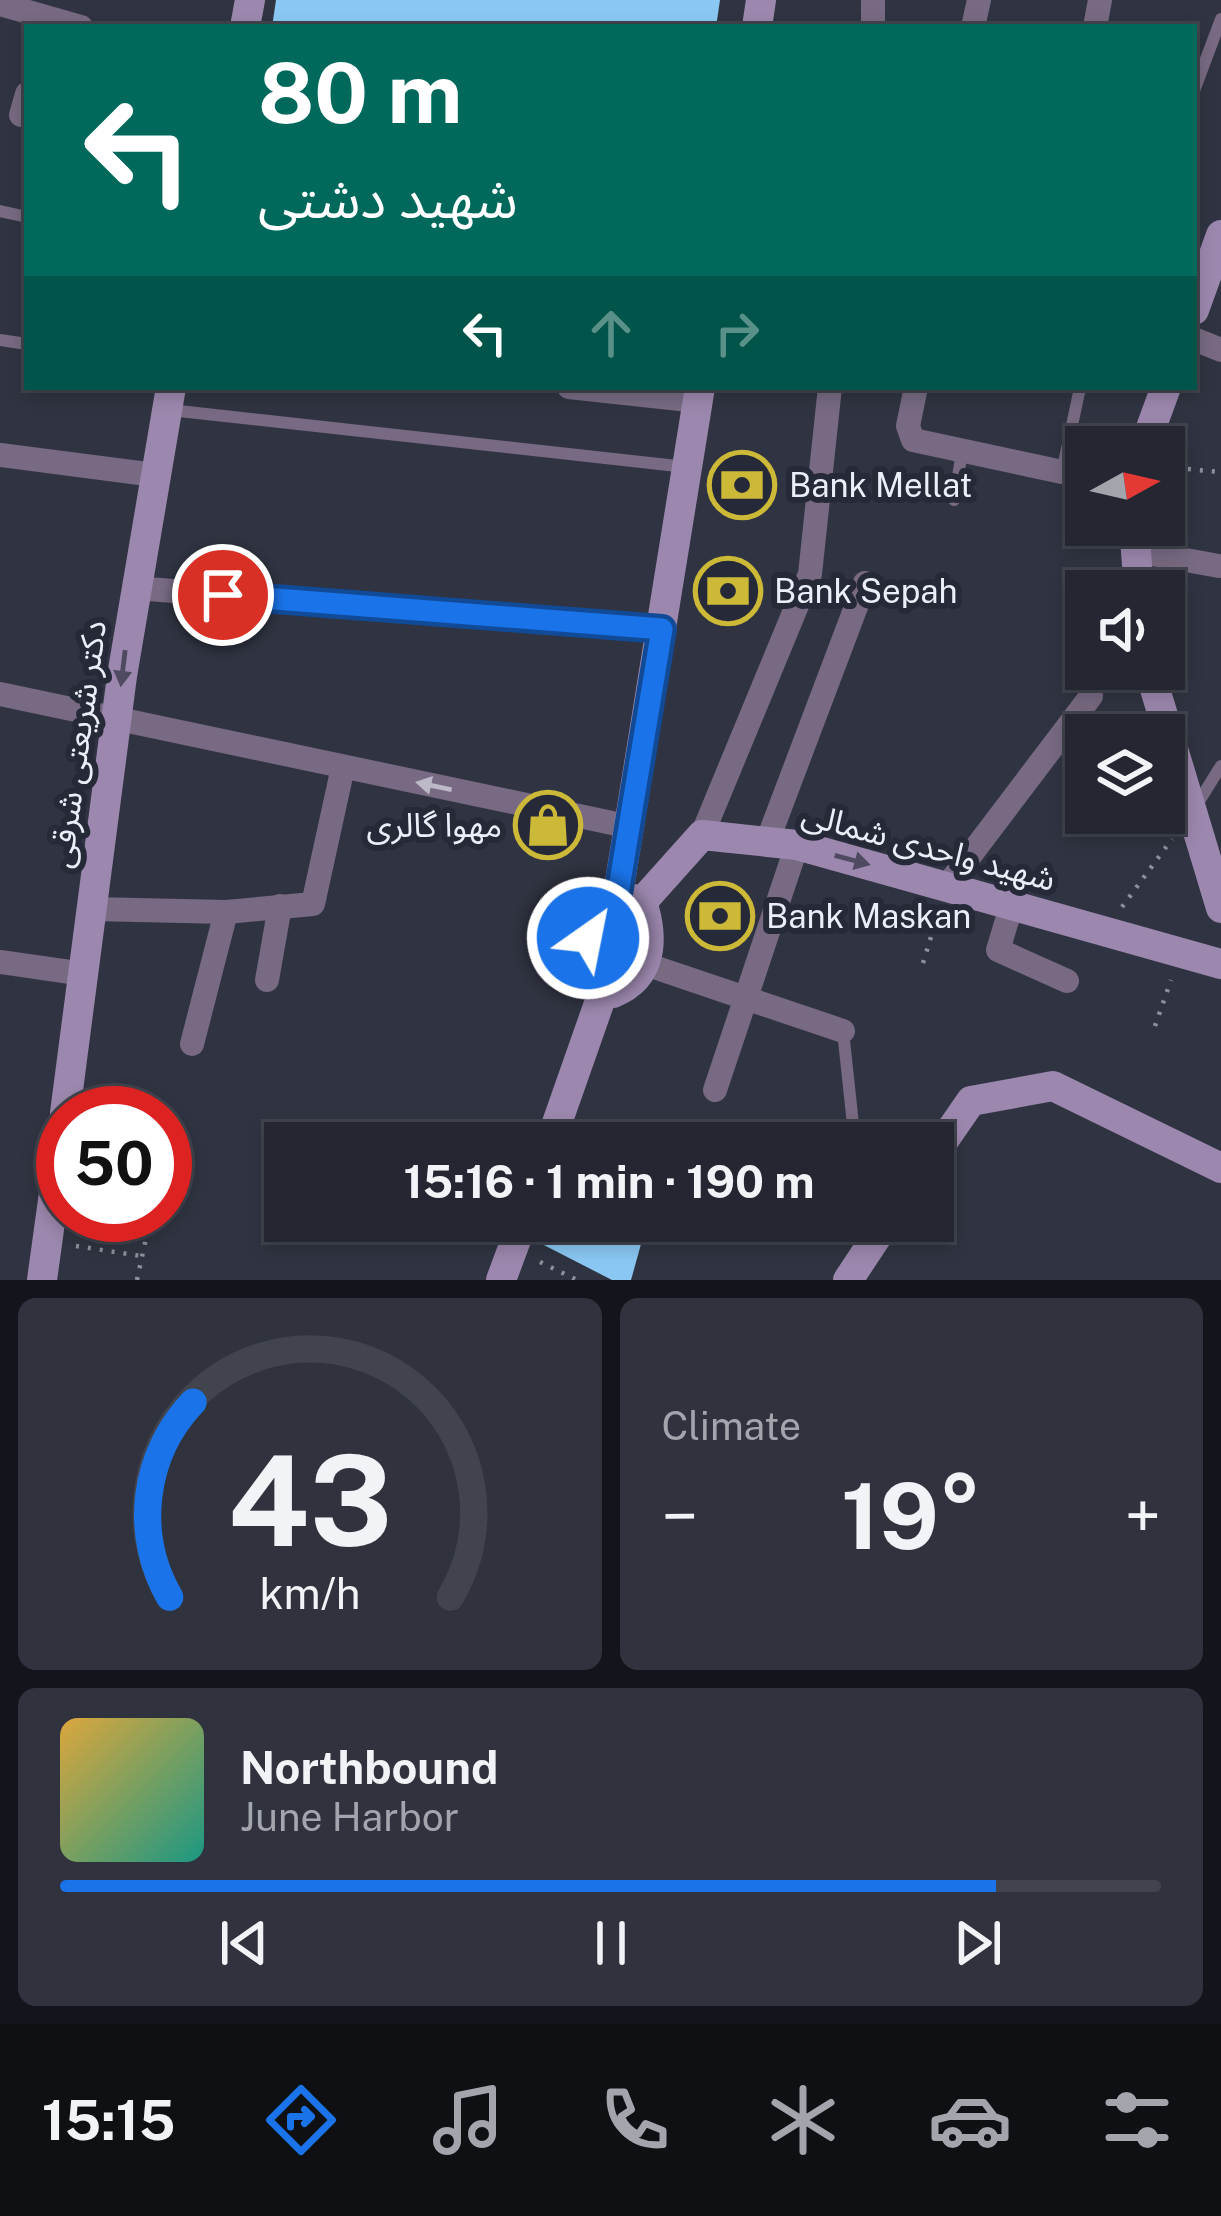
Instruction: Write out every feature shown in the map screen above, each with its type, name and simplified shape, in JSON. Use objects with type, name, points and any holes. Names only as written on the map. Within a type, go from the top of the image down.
[{"type":"main road","points":[[1197,304],[1215,266],[1221,236]]},
{"type":"main road","points":[[1152,426],[1165,390]]},
{"type":"main road","points":[[602,992],[623,989],[646,964],[650,937],[630,898],[631,827],[699,394]]},
{"type":"main road","name":"دکتر شریعتی شرقی","points":[[69,1086],[135,588],[169,398]]},
{"type":"main road","points":[[1155,690],[1221,908]]},
{"type":"main road","points":[[602,992],[589,972],[589,926],[603,901],[630,898],[702,835]]},
{"type":"main road","name":"شهید واحدی شمالی","points":[[702,835],[782,843],[1221,964]]},
{"type":"main road","points":[[557,1122],[602,992]]},
{"type":"main road","points":[[954,1126],[971,1101],[1053,1086],[1221,1168]]},
{"type":"main road","points":[[42,1280],[47,1242]]},
{"type":"main road","points":[[501,1280],[515,1242]]},
{"type":"main road","points":[[859,1278],[877,1242]]},
{"type":"street","points":[[0,4],[47,22]]},
{"type":"street","points":[[625,390],[699,394]]},
{"type":"street","points":[[702,835],[810,574],[830,390]]},
{"type":"street","points":[[915,390],[908,426],[913,440],[1062,472]]},
{"type":"street","points":[[0,455],[155,475]]},
{"type":"street","points":[[1159,546],[1219,566]]},
{"type":"street","points":[[715,1090],[749,997],[782,843],[865,583]]},
{"type":"street","points":[[135,588],[662,629]]},
{"type":"street","points":[[0,694],[631,827]]},
{"type":"street","points":[[947,886],[1090,696]]},
{"type":"street","points":[[92,909],[226,912],[313,904],[343,767]]},
{"type":"street","points":[[1012,904],[998,950],[1067,981]]},
{"type":"street","points":[[267,980],[280,906]]},
{"type":"street","points":[[192,1044],[226,912]]},
{"type":"street","points":[[0,962],[84,974]]},
{"type":"street","points":[[646,964],[843,1031]]},
{"type":"lane","points":[[1197,83],[1221,19]]},
{"type":"lane","points":[[1062,472],[1080,390]]},
{"type":"lane","points":[[169,398],[687,467]]},
{"type":"lane","points":[[954,500],[962,452]]},
{"type":"lane","points":[[1192,812],[1221,766]]},
{"type":"lane","points":[[843,1031],[853,1122]]},
{"type":"path","points":[[1185,469],[1221,472]]},
{"type":"path","points":[[1104,931],[1192,812]]},
{"type":"path","points":[[923,963],[947,886]]},
{"type":"path","points":[[1155,1026],[1180,952]]},
{"type":"path","points":[[53,1242],[141,1256]]},
{"type":"path","points":[[137,1280],[144,1242]]},
{"type":"path","points":[[527,1242],[577,1280]]},
{"type":"building","points":[[276,0],[720,0],[716,24],[272,24]]},
{"type":"building","points":[[538,1242],[642,1242],[631,1280],[612,1280]]},
{"type":"place","name":"Bank Mellat","points":[[742,485]]},
{"type":"place","name":"Bank Sepah","points":[[728,591]]},
{"type":"place","name":"مهوا گالری","points":[[548,825]]},
{"type":"place","name":"Bank Maskan","points":[[720,916]]},
{"type":"route","points":[[223,595],[662,629],[618,894],[603,901],[593,914],[588,938]]}]
